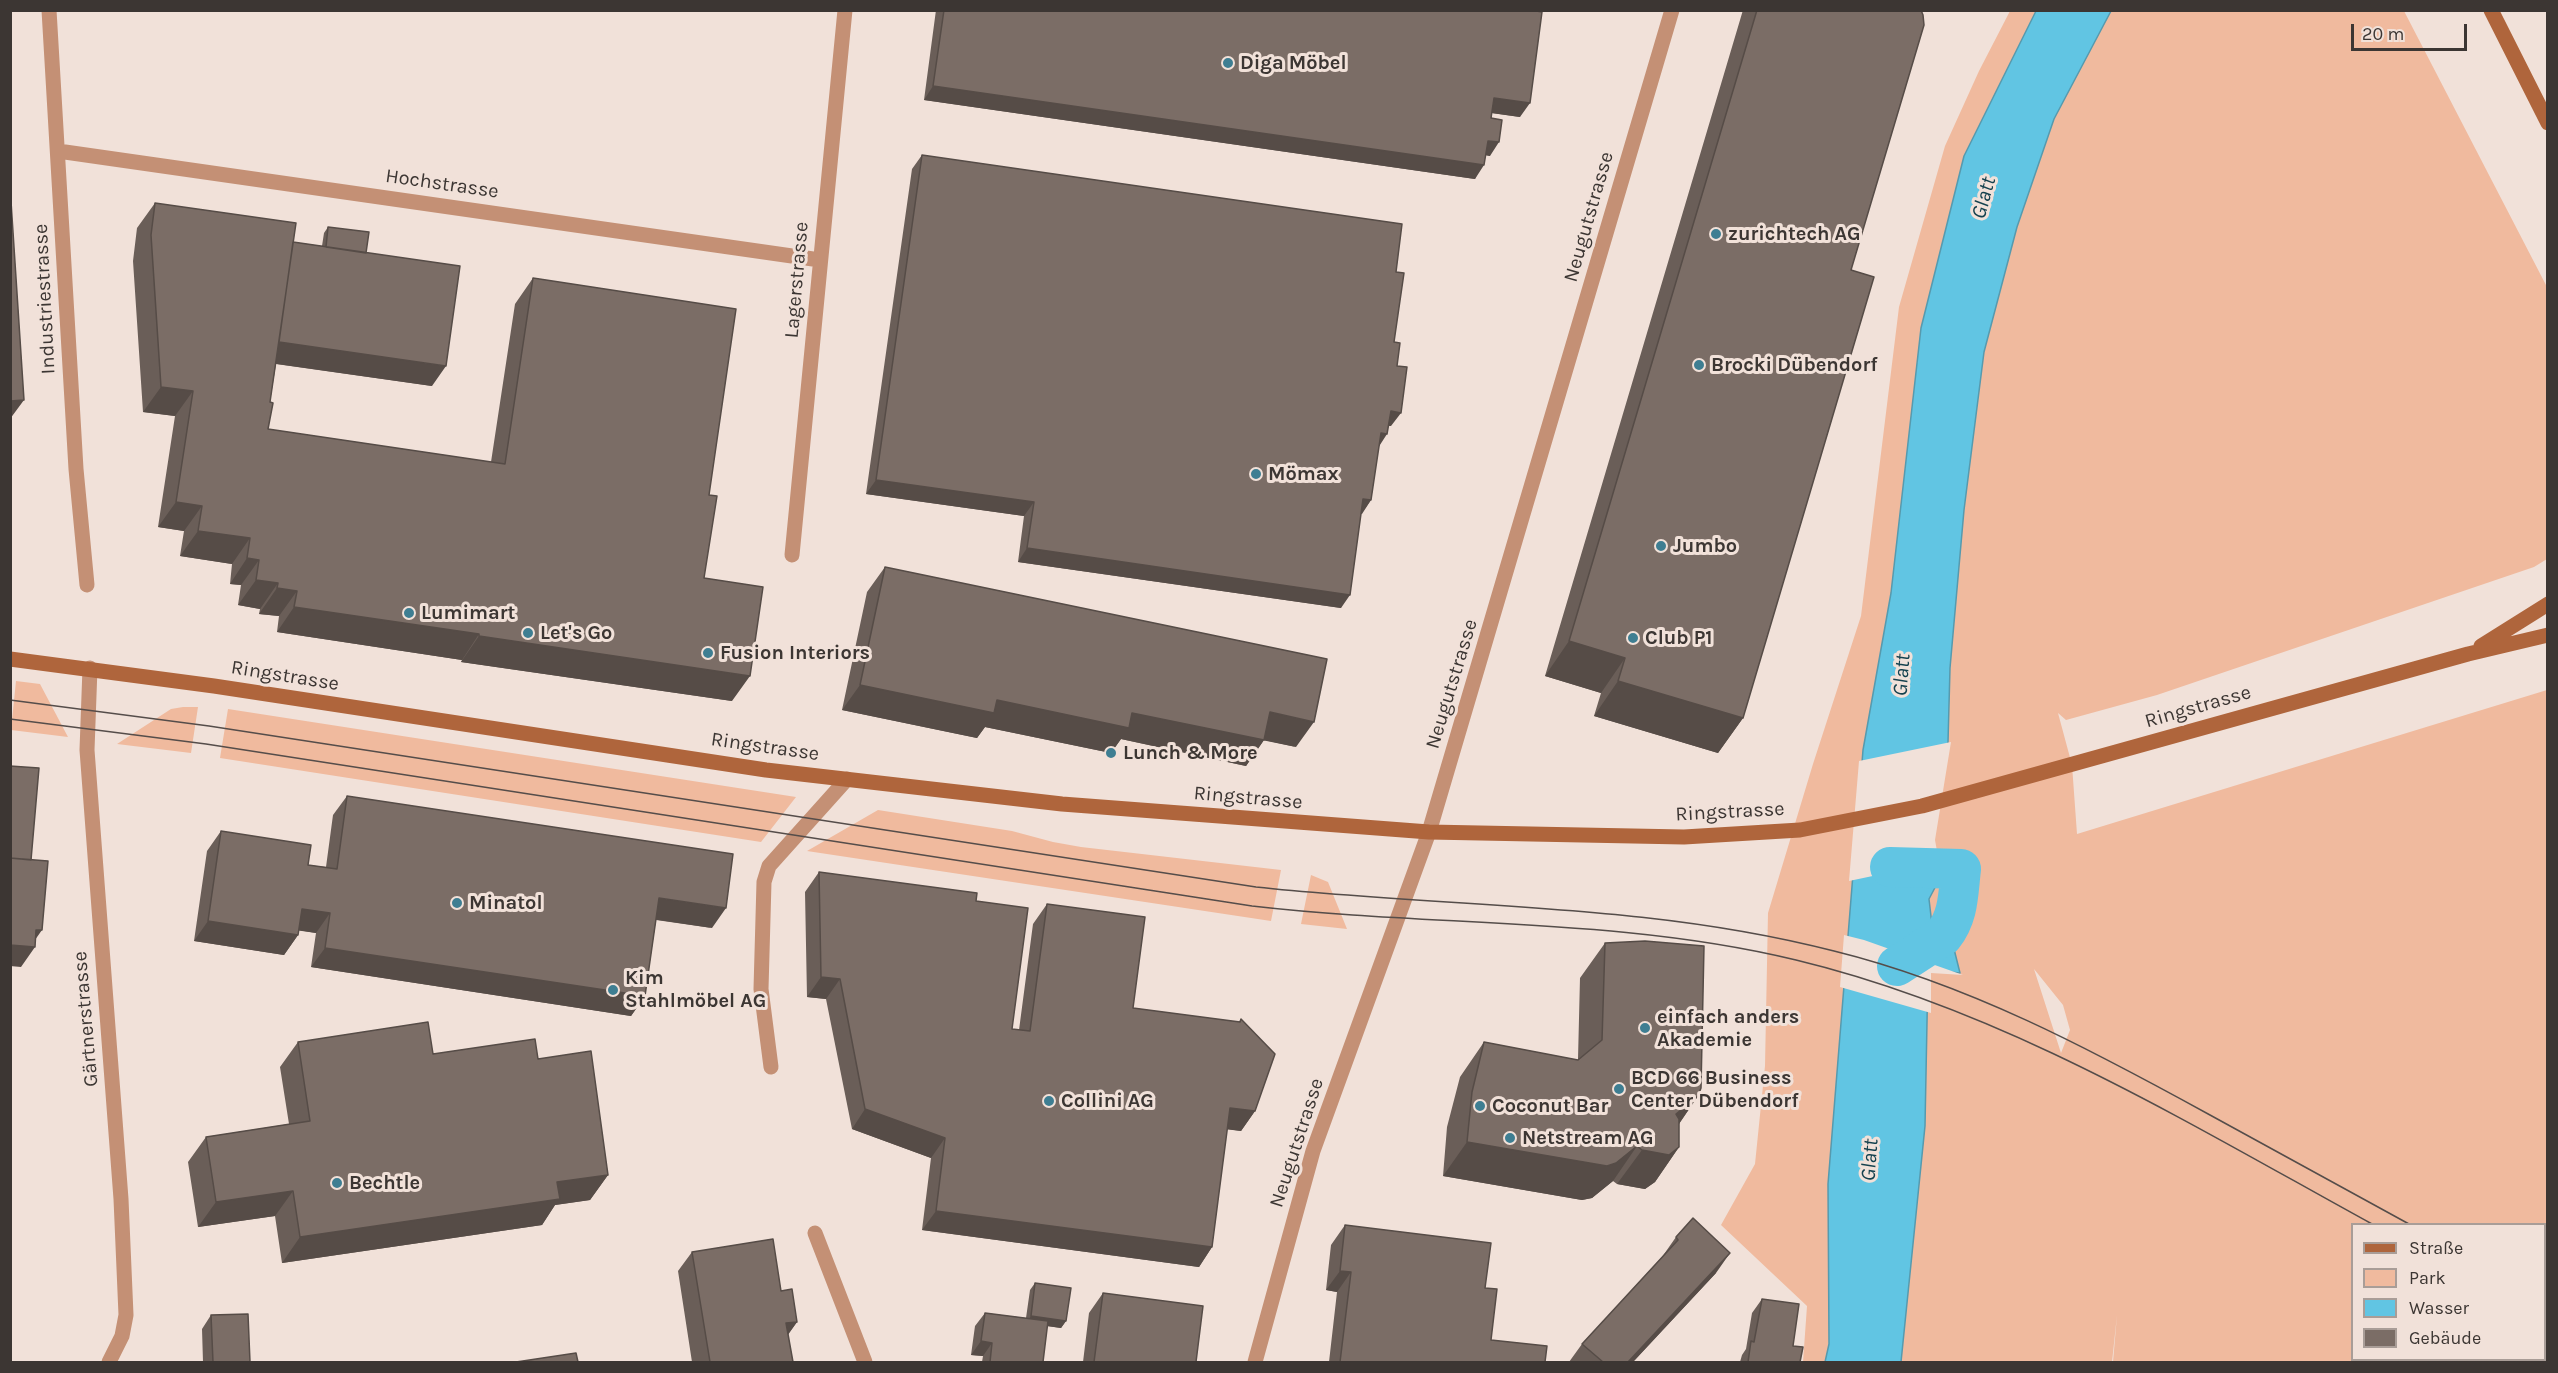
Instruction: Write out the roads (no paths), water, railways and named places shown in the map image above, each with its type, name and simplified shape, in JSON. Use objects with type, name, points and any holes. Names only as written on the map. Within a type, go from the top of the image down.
[{"type":"main road","points":[[2491,10],[2547,123]]},
{"type":"main road","name":"Ringstrasse","points":[[2468,654],[2547,604]]},
{"type":"main road","name":"Ringstrasse","points":[[10,659],[90,668],[766,770],[1062,804],[1429,832],[1684,837],[1800,830],[1922,806],[2547,634]]},
{"type":"street","name":"Industriestrasse","points":[[49,10],[76,468],[87,585]]},
{"type":"street","name":"Lagerstrasse","points":[[792,555],[845,10]]},
{"type":"street","name":"Neugutstrasse","points":[[1255,1362],[1313,1151],[1429,832],[1672,10]]},
{"type":"street","name":"Hochstrasse","points":[[58,151],[820,260]]},
{"type":"street","name":"Gärtnerstrasse","points":[[90,668],[87,750],[120,1187],[126,1315],[122,1336],[109,1362]]},
{"type":"street","points":[[771,1067],[761,989],[764,882],[769,866],[848,779]]},
{"type":"street","points":[[815,1233],[865,1362]]},
{"type":"water","name":"Glatt","points":[[2036,11],[2111,11],[2054,119],[2017,227],[1984,352],[1964,510],[1950,668],[1948,742],[1932,840],[1939,880],[1929,899],[1935,933],[1952,941],[1960,973],[1928,970],[1925,1126],[1901,1362],[1825,1362],[1829,1344],[1828,1184],[1863,750],[1891,593],[1921,328],[1964,156]]},
{"type":"waterway","points":[[1890,867],[1961,869],[1957,904],[1952,921],[1943,936],[1897,966]]},
{"type":"tram line","points":[[10,700],[209,726],[1256,887],[1619,915],[1691,923],[1763,935],[1884,965],[1932,981],[2027,1021],[2165,1090],[2407,1223]]},
{"type":"tram line","points":[[10,719],[206,744],[1252,906],[1320,913],[1662,936],[1729,946],[1796,960],[1873,982],[1948,1008],[2021,1039],[2163,1109],[2370,1223]]},
{"type":"place","name":"Diga Möbel","points":[[1228,63]]},
{"type":"place","name":"zurichtech AG","points":[[1716,234]]},
{"type":"place","name":"Brocki Dübendorf","points":[[1699,365]]},
{"type":"place","name":"Mömax","points":[[1256,474]]},
{"type":"place","name":"Jumbo","points":[[1661,546]]},
{"type":"place","name":"Lumimart","points":[[409,613]]},
{"type":"place","name":"Let's Go","points":[[528,633]]},
{"type":"place","name":"Club P1","points":[[1633,638]]},
{"type":"place","name":"Fusion Interiors","points":[[708,653]]},
{"type":"place","name":"Lunch & More","points":[[1111,753]]},
{"type":"place","name":"Minatol","points":[[457,903]]},
{"type":"place","name":"Kim Stahlmöbel AG","points":[[613,990]]},
{"type":"place","name":"einfach anders Akademie","points":[[1645,1028]]},
{"type":"place","name":"BCD 66 Business Center Dübendorf","points":[[1619,1089]]},
{"type":"place","name":"Collini AG","points":[[1049,1101]]},
{"type":"place","name":"Coconut Bar","points":[[1480,1106]]},
{"type":"place","name":"Netstream AG","points":[[1510,1138]]},
{"type":"place","name":"Bechtle","points":[[337,1183]]}]
